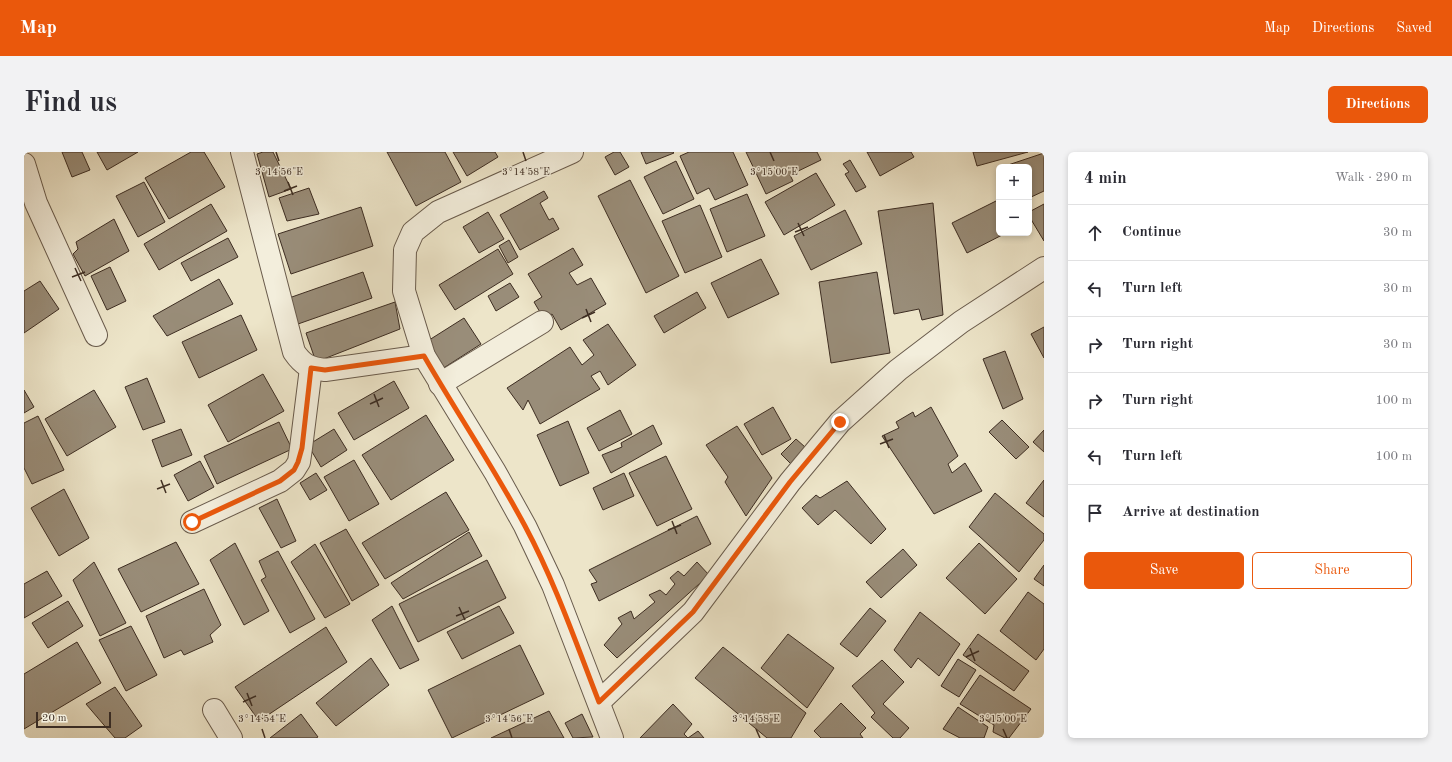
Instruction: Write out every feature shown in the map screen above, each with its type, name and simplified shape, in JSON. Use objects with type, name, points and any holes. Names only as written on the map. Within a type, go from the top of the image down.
[{"type":"street","points":[[242,152],[294,352],[300,361],[311,368],[325,370],[424,356]]},
{"type":"street","points":[[572,152],[438,212],[413,232],[405,250],[404,292],[424,356],[495,472],[525,526],[553,585],[612,738]]},
{"type":"street","points":[[24,164],[36,203],[96,335]]},
{"type":"street","points":[[599,702],[693,612],[790,482],[840,422],[898,370],[961,322],[1044,268]]},
{"type":"street","points":[[440,384],[542,322]]},
{"type":"street","points":[[192,522],[280,481],[294,470],[302,448],[311,368]]},
{"type":"street","points":[[214,710],[231,738]]},
{"type":"building","points":[[62,152],[82,152],[90,170],[72,177]]},
{"type":"building","points":[[97,152],[138,152],[107,170]]},
{"type":"building","points":[[191,152],[204,152],[225,187],[169,219],[145,178]]},
{"type":"building","points":[[263,152],[273,152],[291,189],[269,197],[257,154]]},
{"type":"building","points":[[387,152],[445,152],[461,182],[416,206]]},
{"type":"building","points":[[453,152],[495,152],[498,157],[467,176]]},
{"type":"building","points":[[614,152],[620,152],[629,167],[615,175],[605,157]]},
{"type":"building","points":[[641,152],[673,152],[674,153],[646,164]]},
{"type":"building","points":[[689,152],[733,152],[748,185],[715,200],[709,188],[697,194],[680,156]]},
{"type":"building","points":[[746,152],[817,152],[821,160],[790,175],[793,181],[766,194]]},
{"type":"building","points":[[867,152],[911,152],[914,157],[880,176]]},
{"type":"building","points":[[973,152],[1028,152],[977,166]]},
{"type":"building","points":[[1044,153],[1044,191],[1032,197],[1032,164],[1011,164]]},
{"type":"building","points":[[850,160],[866,187],[856,192],[845,174],[849,172],[843,164]]},
{"type":"building","points":[[676,161],[694,199],[663,214],[644,177]]},
{"type":"building","points":[[816,173],[835,205],[784,235],[765,202]]},
{"type":"building","points":[[630,180],[679,276],[646,293],[598,196]]},
{"type":"building","points":[[144,182],[165,222],[138,237],[116,196]]},
{"type":"building","points":[[309,188],[319,214],[287,221],[279,198]]},
{"type":"building","points":[[544,191],[548,198],[540,203],[549,220],[553,218],[559,229],[520,250],[500,215]]},
{"type":"building","points":[[747,194],[765,236],[727,252],[710,209]]},
{"type":"building","points":[[996,201],[996,236],[1000,236],[967,253],[952,223]]},
{"type":"building","points":[[933,203],[943,315],[922,320],[919,309],[894,314],[878,211]]},
{"type":"building","points":[[211,204],[227,231],[159,270],[144,244]]},
{"type":"building","points":[[1044,204],[1044,241],[1032,221],[1032,210]]},
{"type":"building","points":[[700,205],[722,257],[685,273],[662,221]]},
{"type":"building","points":[[361,207],[373,246],[291,274],[278,234]]},
{"type":"building","points":[[845,210],[862,244],[811,270],[794,236]]},
{"type":"building","points":[[488,212],[504,239],[479,253],[463,227]]},
{"type":"building","points":[[114,219],[129,251],[85,276],[73,254],[78,249],[76,242]]},
{"type":"building","points":[[228,238],[238,257],[191,281],[181,263]]},
{"type":"building","points":[[509,240],[518,257],[508,263],[499,246]]},
{"type":"building","points":[[573,248],[583,265],[569,273],[577,285],[591,278],[606,304],[561,330],[552,314],[544,319],[534,302],[542,297],[528,274]]},
{"type":"building","points":[[498,249],[513,274],[455,310],[439,285]]},
{"type":"building","points":[[761,259],[779,294],[728,318],[711,283]]},
{"type":"building","points":[[110,267],[126,301],[107,310],[91,276]]},
{"type":"building","points":[[363,272],[372,298],[298,324],[289,298]]},
{"type":"building","points":[[877,272],[890,353],[831,363],[819,282]]},
{"type":"building","points":[[219,279],[233,304],[167,336],[153,316]]},
{"type":"building","points":[[40,281],[59,309],[24,333],[24,291]]},
{"type":"building","points":[[510,283],[519,297],[496,311],[488,296]]},
{"type":"building","points":[[697,292],[706,308],[664,333],[654,316]]},
{"type":"building","points":[[395,302],[400,329],[316,362],[306,333]]},
{"type":"building","points":[[241,315],[257,350],[199,378],[182,342]]},
{"type":"building","points":[[464,318],[481,344],[442,369],[426,342]]},
{"type":"building","points":[[608,324],[636,365],[608,385],[600,371],[591,376],[600,389],[540,424],[528,400],[523,410],[507,388],[570,347],[582,365],[594,355],[583,340]]},
{"type":"building","points":[[1044,327],[1044,358],[1031,334]]},
{"type":"building","points":[[1005,351],[1023,399],[1003,409],[983,359]]},
{"type":"building","points":[[263,374],[284,411],[228,442],[208,405]]},
{"type":"building","points":[[147,378],[165,422],[143,430],[125,387]]},
{"type":"building","points":[[394,381],[409,408],[354,440],[338,413]]},
{"type":"building","points":[[24,390],[34,407],[24,413]]},
{"type":"building","points":[[94,390],[116,427],[67,456],[45,419]]},
{"type":"building","points":[[773,407],[791,439],[762,455],[744,424]]},
{"type":"building","points":[[931,407],[958,456],[948,464],[952,473],[965,463],[982,491],[934,514],[882,436],[899,428],[896,422],[913,412],[915,417]]},
{"type":"building","points":[[620,410],[632,434],[599,451],[587,428]]},
{"type":"building","points":[[426,415],[454,460],[391,500],[362,455]]},
{"type":"building","points":[[38,416],[64,470],[32,484],[24,468],[24,423]]},
{"type":"building","points":[[1002,420],[1029,447],[1016,459],[989,432]]},
{"type":"building","points":[[568,421],[589,473],[560,486],[537,435]]},
{"type":"building","points":[[279,422],[292,449],[217,484],[204,456]]},
{"type":"building","points":[[653,425],[662,444],[611,473],[602,455],[622,447],[621,443]]},
{"type":"building","points":[[737,426],[772,478],[746,516],[725,482],[728,477],[706,445]]},
{"type":"building","points":[[181,429],[192,455],[162,467],[152,440]]},
{"type":"building","points":[[334,429],[347,450],[321,467],[308,445]]},
{"type":"building","points":[[1044,430],[1044,452],[1033,442]]},
{"type":"building","points":[[796,439],[805,447],[791,464],[781,454]]},
{"type":"building","points":[[666,456],[692,509],[657,526],[629,473]]},
{"type":"building","points":[[354,460],[379,504],[349,521],[324,477]]},
{"type":"building","points":[[200,461],[214,487],[188,501],[174,475]]},
{"type":"building","points":[[316,473],[327,490],[310,500],[300,483]]},
{"type":"building","points":[[624,473],[634,496],[603,510],[593,488]]},
{"type":"building","points":[[1044,480],[1044,517],[1026,503]]},
{"type":"building","points":[[847,481],[886,529],[871,544],[835,510],[818,525],[802,508],[816,495],[820,498]]},
{"type":"building","points":[[64,489],[89,538],[59,556],[31,508]]},
{"type":"building","points":[[446,492],[469,530],[385,579],[362,543]]},
{"type":"building","points":[[995,493],[1044,534],[1044,540],[1019,572],[969,527]]},
{"type":"building","points":[[277,499],[296,541],[281,548],[259,508]]},
{"type":"building","points":[[697,516],[711,544],[599,601],[591,584],[597,582],[589,570]]},
{"type":"building","points":[[346,529],[379,585],[352,601],[320,543]]},
{"type":"building","points":[[469,532],[482,556],[403,599],[391,583]]},
{"type":"building","points":[[176,542],[199,584],[141,612],[118,569]]},
{"type":"building","points":[[235,543],[269,611],[244,625],[210,560]]},
{"type":"building","points":[[979,543],[1017,579],[985,614],[946,578]]},
{"type":"building","points":[[315,544],[350,604],[325,618],[291,562]]},
{"type":"building","points":[[903,549],[917,565],[881,598],[866,582]]},
{"type":"building","points":[[278,551],[315,619],[290,633],[261,580],[266,577],[259,561]]},
{"type":"building","points":[[487,560],[506,598],[418,642],[399,604]]},
{"type":"building","points":[[94,562],[126,623],[100,636],[73,580]]},
{"type":"building","points":[[697,562],[709,575],[617,658],[604,645],[622,624],[618,618],[631,611],[634,619],[655,602],[649,595],[660,590],[666,595],[675,584],[670,578],[678,571],[684,576]]},
{"type":"building","points":[[1044,565],[1044,586],[1034,579]]},
{"type":"building","points":[[47,571],[62,596],[24,618],[24,584]]},
{"type":"building","points":[[204,589],[221,625],[210,635],[213,642],[184,655],[181,650],[164,658],[146,616]]},
{"type":"building","points":[[1028,592],[1044,604],[1044,649],[1036,660],[1000,631]]},
{"type":"building","points":[[68,601],[83,626],[48,648],[32,623]]},
{"type":"building","points":[[392,606],[419,660],[400,669],[372,620]]},
{"type":"building","points":[[499,606],[514,633],[462,659],[447,632]]},
{"type":"building","points":[[870,608],[886,621],[857,657],[840,644]]},
{"type":"building","points":[[920,612],[960,644],[939,676],[918,658],[911,668],[894,650]]},
{"type":"building","points":[[131,626],[157,675],[126,691],[99,640]]},
{"type":"building","points":[[326,627],[347,662],[259,721],[235,687]]},
{"type":"building","points":[[788,634],[834,668],[807,708],[761,668]]},
{"type":"building","points":[[978,634],[1029,671],[1014,691],[963,655]]},
{"type":"building","points":[[77,642],[101,683],[24,729],[24,674]]},
{"type":"building","points":[[520,645],[544,694],[452,738],[428,690]]},
{"type":"building","points":[[723,647],[806,713],[791,738],[767,738],[695,678]]},
{"type":"building","points":[[371,658],[389,685],[336,726],[316,703]]},
{"type":"building","points":[[958,659],[976,670],[959,697],[941,686]]},
{"type":"building","points":[[882,660],[904,682],[883,704],[909,728],[900,738],[893,738],[871,717],[875,713],[852,686]]},
{"type":"building","points":[[980,675],[1031,709],[1009,738],[1005,738],[993,732],[994,725],[960,704]]},
{"type":"building","points":[[115,687],[142,726],[125,738],[115,738],[86,704]]},
{"type":"building","points":[[841,703],[866,728],[860,734],[863,738],[821,738],[814,731]]},
{"type":"building","points":[[673,704],[692,724],[684,734],[688,738],[640,738]]},
{"type":"building","points":[[958,707],[988,727],[984,738],[960,738],[943,729]]},
{"type":"building","points":[[549,711],[564,738],[491,738]]},
{"type":"building","points":[[301,714],[318,737],[270,738]]},
{"type":"building","points":[[582,714],[593,737],[573,738],[565,723]]},
{"type":"building","points":[[698,731],[704,738],[688,738]]},
{"type":"route","points":[[192,522],[280,481],[294,470],[302,448],[311,368],[325,370],[424,356],[495,472],[525,526],[553,585],[599,702],[693,612],[790,482],[840,422]]}]
